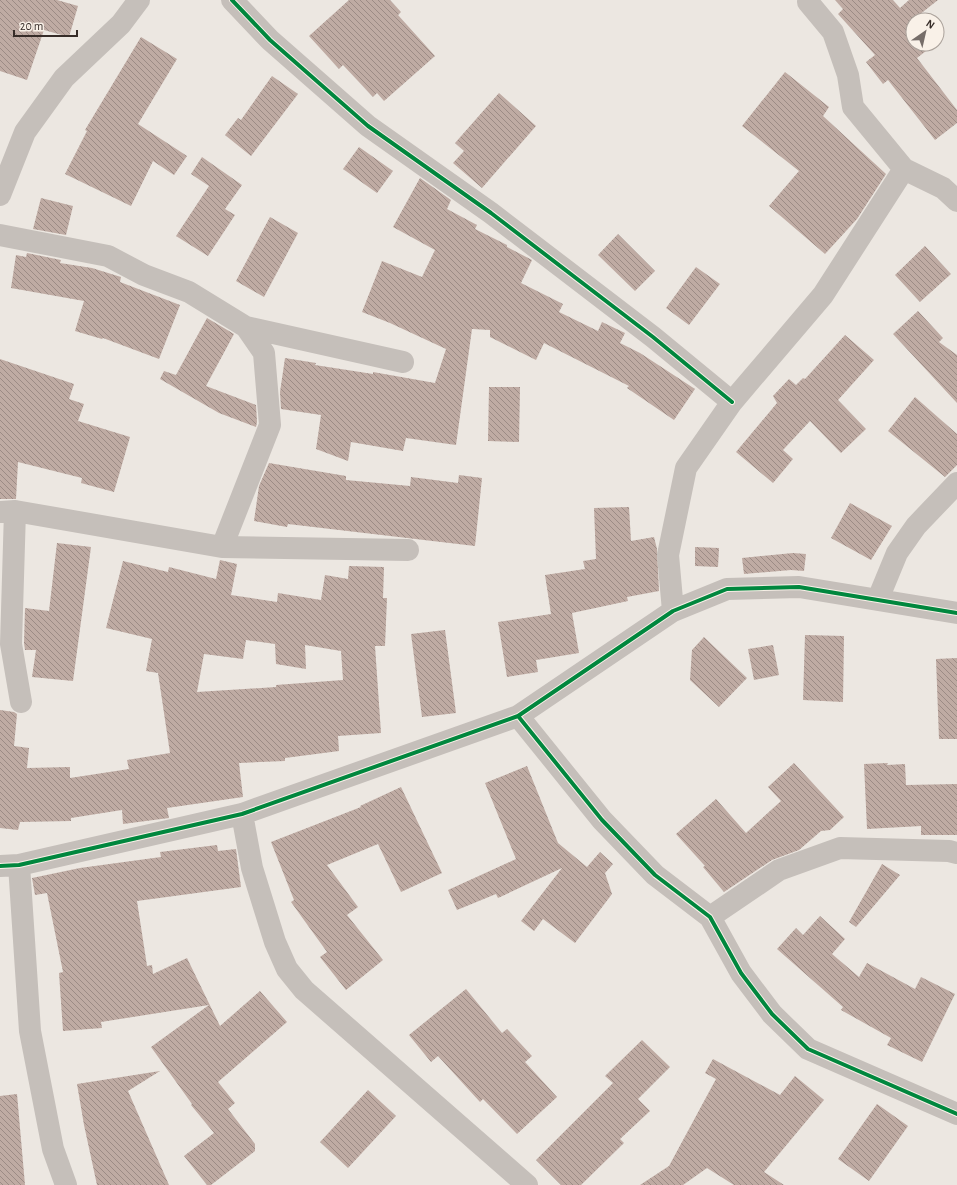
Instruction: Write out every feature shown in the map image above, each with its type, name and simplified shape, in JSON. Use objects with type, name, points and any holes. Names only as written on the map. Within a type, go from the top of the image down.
[{"type":"street","points":[[0,195],[25,132],[64,78],[121,24],[139,0]]},
{"type":"street","points":[[232,0],[270,40],[368,126],[498,218],[653,337],[732,402]]},
{"type":"street","points":[[808,2],[833,32],[848,75],[852,107],[904,169],[943,188],[957,202]]},
{"type":"street","points":[[673,611],[668,555],[686,468],[732,402],[823,295],[904,169]]},
{"type":"street","points":[[0,235],[108,256],[144,275],[189,292],[246,327],[403,362]]},
{"type":"street","points":[[222,547],[270,425],[264,353],[246,327]]},
{"type":"street","points":[[878,599],[897,553],[916,526],[957,483]]},
{"type":"street","points":[[21,702],[10,644],[7,512],[222,547],[408,550]]},
{"type":"street","points":[[66,1185],[53,1149],[30,1031],[9,865],[242,814],[518,716],[673,611],[727,589],[799,587],[957,613]]},
{"type":"street","points":[[518,716],[602,820],[655,875],[710,917],[741,973],[772,1014],[808,1049],[957,1114]]},
{"type":"street","points":[[242,814],[252,868],[275,942],[287,969],[304,990],[528,1185]]},
{"type":"street","points":[[710,917],[779,870],[840,848],[948,851],[957,853]]},
{"type":"building","points":[[0,0],[57,0],[78,6],[69,37],[44,30],[27,80],[0,71]]},
{"type":"building","points":[[349,0],[390,0],[401,12],[398,15],[435,56],[384,101],[377,93],[373,97],[343,65],[339,69],[309,36]]},
{"type":"building","points":[[835,0],[893,0],[900,8],[909,0],[938,0],[923,12],[905,12],[905,52],[925,52],[917,58],[957,110],[957,123],[935,140],[888,80],[883,84],[866,62],[875,55],[838,14],[843,9]]},
{"type":"building","points":[[141,37],[177,59],[138,124],[187,156],[174,175],[153,161],[131,206],[65,174],[87,131],[85,130]]},
{"type":"building","points":[[785,72],[829,107],[823,116],[886,174],[857,219],[825,254],[769,206],[799,171],[742,126]]},
{"type":"building","points":[[272,76],[298,94],[251,156],[225,135],[238,118],[241,120]]},
{"type":"building","points":[[499,93],[536,126],[482,188],[453,163],[464,151],[455,143]]},
{"type":"building","points":[[359,147],[393,171],[377,193],[343,169]]},
{"type":"building","points":[[202,157],[242,185],[225,209],[235,215],[208,256],[176,236],[209,186],[191,174]]},
{"type":"building","points":[[420,178],[451,200],[447,209],[477,225],[475,229],[507,245],[507,247],[532,260],[521,283],[563,304],[559,312],[598,331],[602,322],[625,333],[620,343],[640,353],[695,389],[674,420],[627,388],[629,386],[544,343],[536,360],[490,337],[490,330],[472,329],[456,445],[406,438],[403,451],[351,442],[348,461],[316,449],[321,415],[281,409],[280,392],[285,358],[316,363],[315,365],[373,374],[373,372],[435,383],[446,349],[390,323],[362,312],[382,261],[422,277],[435,250],[393,227]]},
{"type":"building","points":[[41,198],[73,206],[66,235],[33,229]]},
{"type":"building","points":[[270,217],[298,233],[264,297],[236,281]]},
{"type":"building","points":[[618,234],[655,271],[635,291],[598,255]]},
{"type":"building","points":[[925,246],[951,274],[920,302],[895,275]]},
{"type":"building","points":[[27,253],[61,260],[60,263],[92,268],[121,277],[120,282],[180,305],[159,359],[103,338],[102,339],[75,331],[84,301],[11,288],[16,255],[26,257]]},
{"type":"building","points":[[696,267],[720,284],[689,325],[666,308]]},
{"type":"building","points":[[918,311],[943,338],[939,342],[957,355],[957,403],[893,334]]},
{"type":"building","points":[[207,318],[234,334],[206,386],[256,405],[256,427],[219,413],[160,379],[164,371],[176,375]]},
{"type":"building","points":[[845,335],[874,360],[838,400],[866,429],[841,453],[810,421],[783,450],[793,459],[773,483],[736,452],[777,403],[773,396],[789,379],[796,385],[803,378],[805,379]]},
{"type":"building","points":[[0,359],[74,384],[69,399],[84,404],[78,421],[130,437],[114,492],[81,483],[82,478],[18,462],[16,499],[0,499]]},
{"type":"building","points":[[489,387],[520,387],[519,442],[488,441]]},
{"type":"building","points":[[915,397],[957,434],[957,465],[945,477],[888,431]]},
{"type":"building","points":[[269,463],[346,476],[346,480],[410,486],[411,477],[458,483],[459,475],[482,478],[475,546],[288,524],[287,527],[254,521],[259,486]]},
{"type":"building","points":[[850,503],[892,526],[871,560],[831,538]]},
{"type":"building","points":[[629,507],[631,541],[654,537],[657,549],[659,591],[627,597],[628,601],[572,613],[579,653],[536,660],[538,672],[507,677],[498,622],[551,614],[545,575],[585,569],[583,561],[596,559],[594,508]]},
{"type":"building","points":[[57,543],[91,547],[73,681],[32,677],[36,650],[25,650],[24,643],[25,608],[49,611]]},
{"type":"building","points":[[695,547],[719,548],[718,567],[695,566]]},
{"type":"building","points":[[793,553],[806,554],[804,571],[791,570],[744,574],[742,558]]},
{"type":"building","points":[[220,560],[237,564],[231,595],[277,602],[278,593],[321,600],[325,575],[348,579],[349,566],[384,567],[383,598],[387,598],[385,646],[375,646],[381,733],[338,736],[339,751],[285,758],[285,761],[239,763],[243,797],[167,808],[169,818],[123,824],[122,810],[71,818],[71,821],[20,822],[18,830],[0,828],[0,710],[14,712],[17,714],[14,746],[29,748],[27,768],[70,767],[70,778],[129,769],[127,760],[170,753],[158,673],[146,671],[152,639],[106,628],[123,561],[168,572],[169,567],[216,579]],"holes":[[[246,640],[275,644],[276,664],[306,669],[305,645],[341,651],[343,680],[276,685],[276,687],[197,692],[204,654],[243,659]]]},
{"type":"building","points":[[445,630],[456,713],[422,717],[411,634]]},
{"type":"building","points":[[805,635],[844,636],[843,702],[803,700]]},
{"type":"building","points":[[704,637],[747,678],[719,707],[690,680],[692,650]]},
{"type":"building","points":[[773,645],[779,675],[754,680],[748,649]]},
{"type":"building","points":[[957,658],[957,739],[939,739],[936,659]]},
{"type":"building","points":[[794,763],[844,817],[830,830],[821,831],[799,850],[772,860],[724,892],[703,867],[705,866],[676,834],[716,799],[746,833],[781,801],[768,787]]},
{"type":"building","points":[[888,763],[887,765],[905,764],[906,785],[957,784],[957,835],[921,835],[921,826],[867,829],[864,764]]},
{"type":"building","points":[[527,766],[558,843],[587,867],[600,852],[613,864],[605,873],[612,894],[575,943],[543,919],[534,931],[521,921],[562,868],[498,898],[496,894],[457,910],[448,890],[516,859],[485,783]]},
{"type":"building","points":[[401,787],[442,873],[401,892],[378,844],[327,865],[358,907],[347,915],[383,960],[346,990],[320,957],[327,952],[291,902],[294,900],[271,842],[361,807],[360,806]]},
{"type":"building","points":[[217,845],[218,851],[236,849],[241,887],[137,901],[147,966],[152,965],[153,974],[187,958],[220,1026],[260,991],[287,1022],[218,1082],[235,1103],[228,1109],[255,1144],[255,1151],[211,1185],[207,1185],[184,1156],[214,1133],[191,1105],[192,1104],[151,1047],[209,1005],[101,1022],[102,1028],[63,1031],[59,973],[63,972],[47,893],[35,895],[32,878],[80,868],[161,857],[160,852]]},
{"type":"building","points":[[882,864],[900,875],[856,927],[849,922]]},
{"type":"building","points":[[820,916],[845,939],[832,954],[859,977],[867,963],[915,989],[921,977],[955,994],[922,1062],[887,1045],[891,1038],[841,1010],[843,1007],[777,949],[796,928],[803,935]]},
{"type":"building","points":[[466,989],[502,1033],[507,1029],[532,1056],[525,1062],[557,1097],[517,1134],[483,1099],[480,1102],[438,1056],[431,1062],[409,1035]]},
{"type":"building","points":[[642,1040],[670,1067],[638,1099],[650,1111],[620,1139],[624,1143],[581,1185],[561,1185],[536,1160],[613,1083],[605,1076]]},
{"type":"building","points":[[713,1059],[780,1095],[795,1076],[824,1100],[764,1172],[784,1185],[734,1185],[707,1168],[683,1185],[640,1185],[669,1166],[716,1079],[705,1073]]},
{"type":"building","points":[[160,1071],[128,1091],[169,1185],[97,1185],[77,1084]]},
{"type":"building","points":[[368,1090],[396,1116],[348,1168],[320,1142]]},
{"type":"building","points":[[17,1094],[25,1185],[0,1185],[0,1096]]},
{"type":"building","points":[[877,1104],[908,1126],[869,1181],[838,1159]]},
{"type":"cycle path","points":[[232,0],[270,40],[368,126],[491,213],[653,337],[732,402]]},
{"type":"cycle path","points":[[0,866],[19,865],[242,814],[518,716],[673,611],[727,589],[799,587],[957,613]]},
{"type":"cycle path","points":[[518,716],[602,820],[655,875],[710,917],[741,973],[772,1014],[808,1049],[957,1114]]}]
